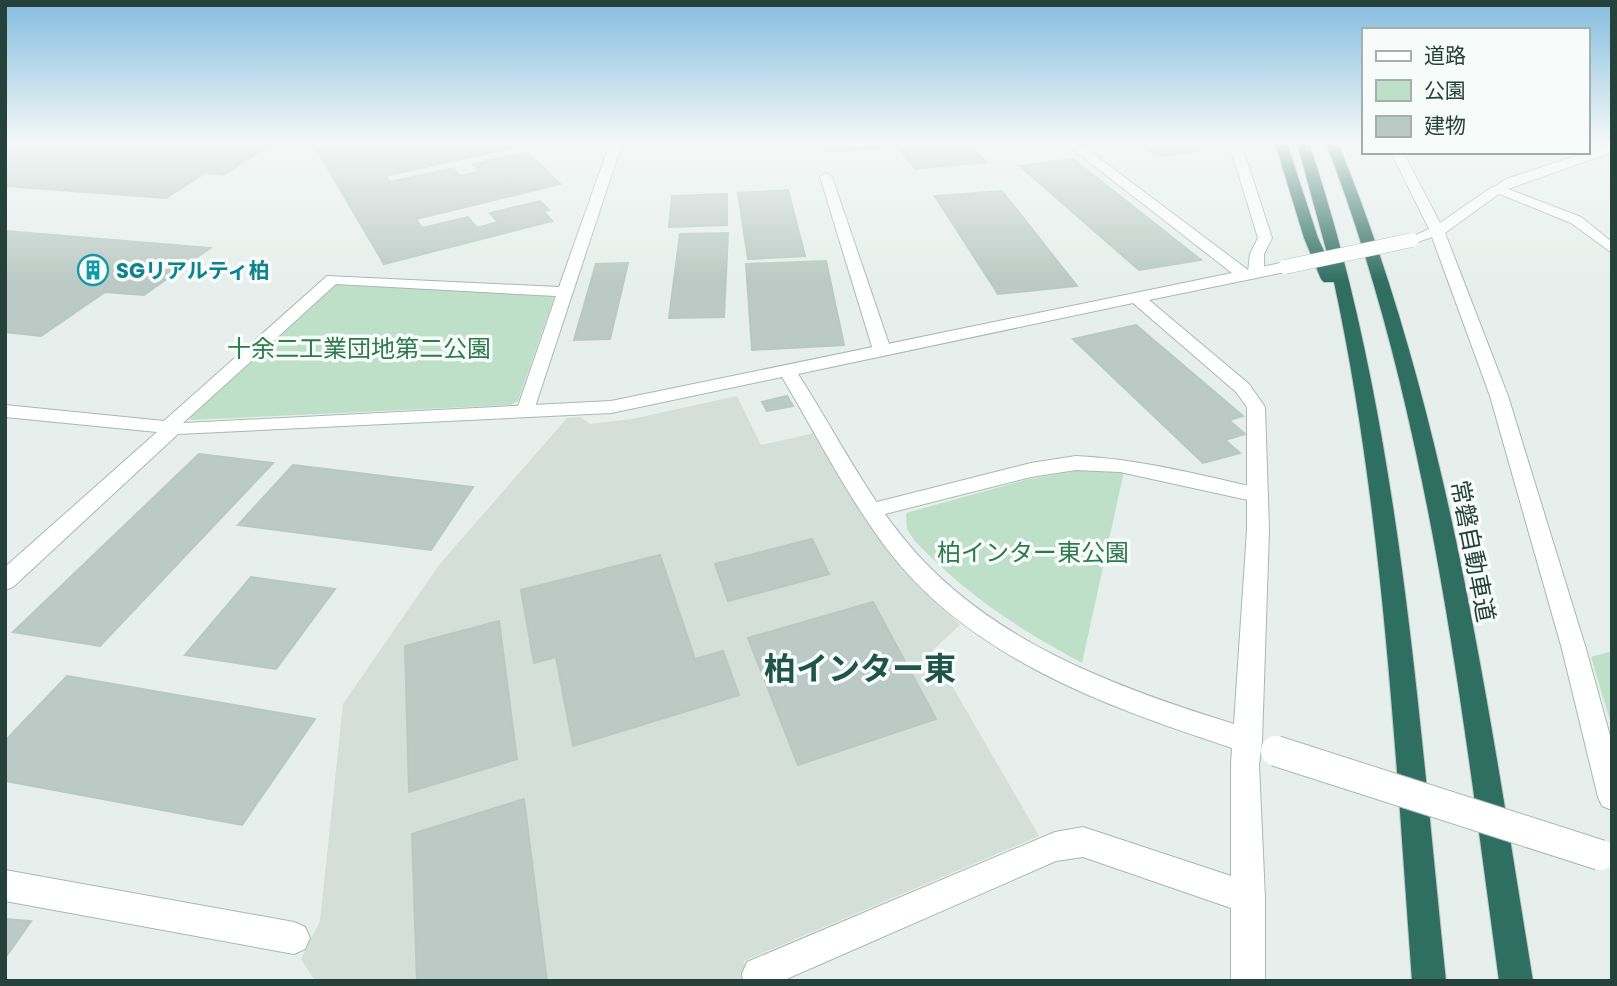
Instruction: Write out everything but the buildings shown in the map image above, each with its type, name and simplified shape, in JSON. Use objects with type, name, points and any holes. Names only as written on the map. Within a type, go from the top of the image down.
[{"type":"highway","points":[[1296,189],[1311,238],[1354,335]]},
{"type":"highway","points":[[1317,189],[1334,242],[1354,335],[1381,508],[1403,692],[1429,981]]},
{"type":"highway","name":"常磐自動車道","points":[[1349,189],[1368,239],[1399,346],[1441,527],[1476,717],[1516,981]]},
{"type":"street","points":[[525,412],[601,189]]},
{"type":"street","points":[[830,189],[882,350]]},
{"type":"street","points":[[1134,189],[1249,273]]},
{"type":"street","points":[[1249,273],[1265,238],[1250,189]]},
{"type":"street","points":[[1416,189],[1437,231],[1499,396],[1574,649],[1612,797]]},
{"type":"street","points":[[5,411],[170,428],[611,407],[1412,240],[1437,231],[1497,190],[1576,220],[1612,249]]},
{"type":"street","points":[[1424,205],[1465,213]]},
{"type":"street","points":[[5,581],[332,279],[566,292]]},
{"type":"street","points":[[1135,297],[1251,396],[1256,408],[1257,495],[1247,753],[1248,981]]},
{"type":"street","points":[[786,369],[902,553],[970,617],[1007,642],[1112,696],[1247,753],[1276,751],[1606,857]]},
{"type":"street","points":[[873,510],[1031,470],[1076,463],[1141,469],[1257,495]]},
{"type":"street","points":[[760,981],[758,974],[1055,847],[1083,842],[1249,898]]},
{"type":"street","points":[[5,884],[295,938]]},
{"type":"shaded area","points":[[737,396],[761,445],[815,433],[897,562],[960,625],[932,651],[1039,836],[744,961],[746,981],[315,981],[301,959],[320,921],[343,704],[439,565],[567,418],[580,417],[590,424],[632,419]]},
{"type":"green space","name":"十余二工業団地第二公園","points":[[342,284],[550,295],[554,298],[518,401],[511,405],[190,420],[191,416],[332,286]]},
{"type":"green space","name":"柏インター東公園","points":[[1081,470],[1124,471],[1082,663],[993,609],[953,577],[914,540],[907,529],[906,513],[1029,479]]},
{"type":"green space","points":[[1612,651],[1612,727],[1591,657]]},
{"type":"place","name":"SGリアルティ柏","points":[[93,270]]},
{"type":"district","name":"柏インター東","points":[[860,668]]}]
